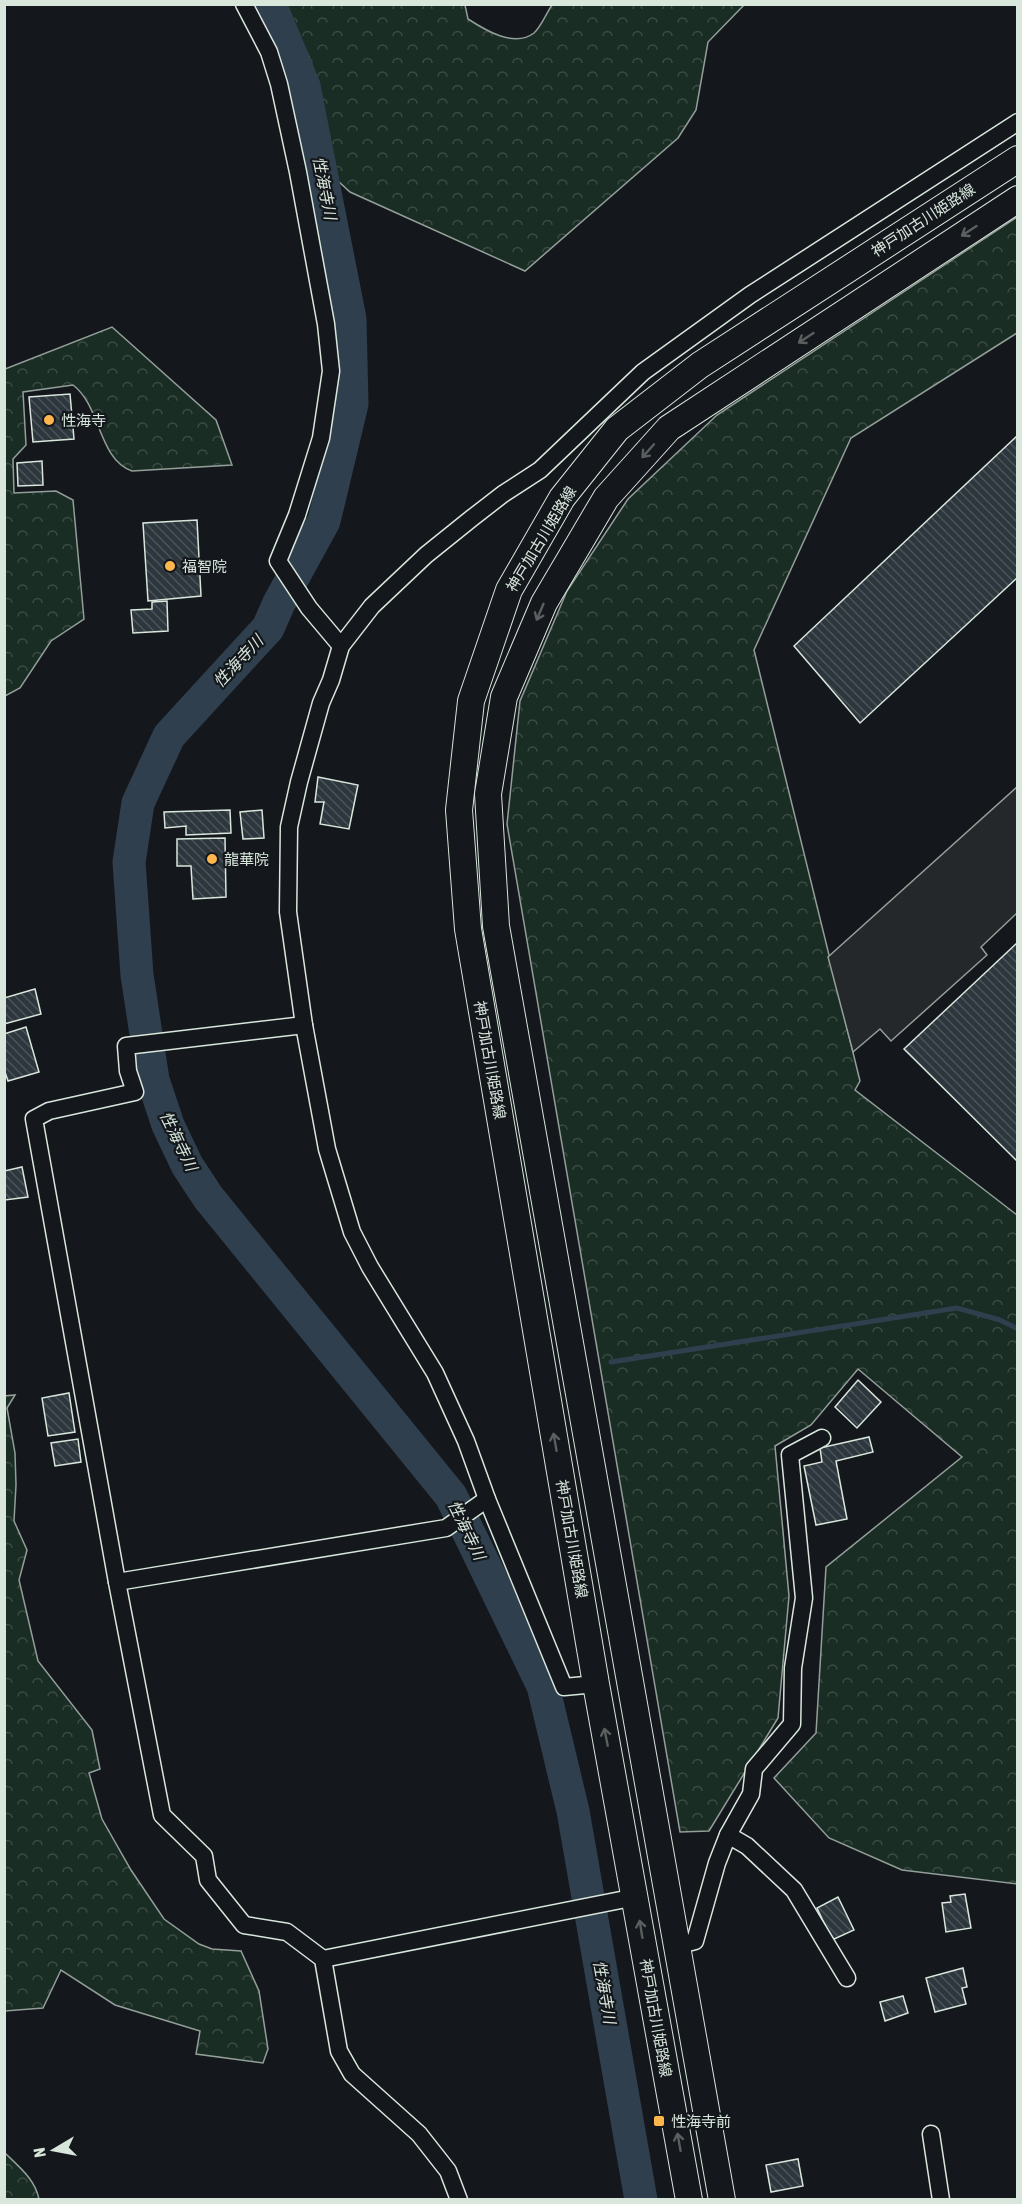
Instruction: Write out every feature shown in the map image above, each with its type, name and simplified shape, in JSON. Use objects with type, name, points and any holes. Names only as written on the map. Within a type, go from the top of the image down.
[{"type":"main road","name":"神戸加古川姫路線","points":[[689,2199],[645,1956],[629,1898],[596,1684],[468,929],[459,810],[471,701],[509,590],[562,498],[618,429],[700,364],[1017,159]]},
{"type":"main road","name":"神戸加古川姫路線","points":[[722,2199],[496,926],[488,794],[504,697],[544,603],[606,498],[669,428],[1017,199]]},
{"type":"street","points":[[244,4],[268,52],[279,84],[326,324],[331,371],[321,438],[297,515],[278,561],[309,608],[341,646]]},
{"type":"street","points":[[596,1684],[564,1687],[482,1503],[466,1441],[435,1373],[369,1267],[352,1232],[327,1149],[304,1025],[288,912],[289,827],[299,783],[321,703],[331,681],[341,646],[372,606],[426,555],[504,494],[540,470],[643,372],[750,295],[1017,122]]},
{"type":"street","points":[[304,1025],[126,1046],[128,1071],[135,1092],[49,1111],[34,1119],[117,1582],[162,1815],[204,1856],[208,1880],[244,1925],[288,1932],[323,1959],[339,2051],[352,2074],[419,2134],[448,2172],[459,2199]]},
{"type":"street","points":[[676,1946],[695,1941],[717,1863],[728,1836],[751,1794],[754,1769],[792,1724],[793,1668],[804,1598],[790,1455],[822,1438]]},
{"type":"street","points":[[117,1582],[446,1528],[482,1503]]},
{"type":"street","points":[[728,1836],[747,1846],[794,1890],[847,1978]]},
{"type":"street","points":[[323,1959],[629,1898]]},
{"type":"street","points":[[931,2134],[941,2199]]},
{"type":"green space","points":[[283,5],[465,5],[468,19],[500,36],[518,39],[534,33],[552,5],[744,5],[708,42],[696,110],[678,138],[525,271],[350,192],[337,180],[309,57]]},
{"type":"green space","points":[[1017,217],[1017,333],[851,438],[754,650],[860,1081],[855,1090],[1017,1215],[1017,1884],[902,1870],[829,1838],[774,1778],[816,1733],[826,1567],[962,1457],[858,1369],[811,1425],[775,1446],[789,1596],[778,1718],[709,1831],[680,1832],[507,824],[520,701],[567,591],[628,499],[717,415]]},
{"type":"green space","points":[[112,327],[216,420],[232,465],[132,471],[121,465],[112,455],[89,406],[73,385],[23,392],[26,445],[13,459],[14,493],[56,491],[73,500],[84,619],[51,641],[20,688],[5,696],[5,369]]},
{"type":"green space","points":[[15,1395],[7,1408],[15,1453],[14,1521],[27,1550],[19,1580],[38,1661],[92,1730],[100,1769],[89,1773],[102,1819],[131,1870],[164,1919],[199,1944],[212,1949],[241,1951],[259,1991],[268,2049],[263,2063],[196,2054],[200,2031],[115,2005],[61,1970],[43,2008],[5,2011],[4,1396]]},
{"type":"green space","points":[[5,2153],[30,2179],[39,2199],[5,2199]]},
{"type":"shaded area","points":[[1017,787],[1017,913],[981,947],[987,955],[891,1041],[880,1029],[853,1052],[828,957]]},
{"type":"building","points":[[70,394],[74,439],[33,442],[29,397]]},
{"type":"building","points":[[1018,435],[1018,577],[860,723],[794,646]]},
{"type":"building","points":[[42,461],[43,485],[18,486],[17,463]]},
{"type":"building","points":[[197,520],[201,596],[148,601],[143,523]]},
{"type":"building","points":[[167,601],[168,631],[133,633],[131,610],[152,609],[152,602]]},
{"type":"building","points":[[318,777],[358,785],[349,829],[320,824],[324,802],[315,802]]},
{"type":"building","points":[[230,810],[231,833],[186,835],[186,826],[165,828],[164,812]]},
{"type":"building","points":[[262,810],[264,838],[243,839],[240,812]]},
{"type":"building","points":[[225,838],[226,897],[193,899],[191,866],[177,866],[177,839]]},
{"type":"building","points":[[1018,942],[1018,1162],[904,1049]]},
{"type":"building","points":[[35,989],[41,1014],[4,1024],[4,998]]},
{"type":"building","points":[[26,1027],[39,1072],[8,1081],[4,1069],[4,1034]]},
{"type":"building","points":[[22,1167],[28,1197],[5,1200],[4,1171]]},
{"type":"building","points":[[858,1380],[881,1402],[857,1428],[835,1407]]},
{"type":"building","points":[[69,1393],[75,1432],[48,1436],[42,1398]]},
{"type":"building","points":[[869,1437],[873,1452],[836,1461],[847,1519],[816,1525],[804,1466],[822,1462],[820,1448]]},
{"type":"building","points":[[78,1439],[81,1462],[55,1466],[51,1443]]},
{"type":"building","points":[[965,1894],[971,1928],[946,1932],[942,1903],[951,1902],[950,1896]]},
{"type":"building","points":[[838,1897],[854,1930],[832,1940],[817,1908]]},
{"type":"building","points":[[963,1968],[967,1987],[962,1988],[966,2004],[935,2012],[926,1978]]},
{"type":"building","points":[[903,1996],[908,2013],[885,2021],[880,2002]]},
{"type":"building","points":[[798,2159],[803,2186],[771,2192],[766,2165]]},
{"type":"waterway","name":"性海寺川","points":[[270,4],[304,86],[350,319],[352,404],[324,521],[279,603],[268,628],[169,736],[138,803],[129,862],[137,975],[153,1080],[168,1125],[187,1165],[208,1197],[451,1496],[543,1686],[573,1811],[641,2200]]},
{"type":"waterway","points":[[611,1362],[957,1308],[1000,1320],[1018,1329]]},
{"type":"place","name":"性海寺","points":[[49,420]]},
{"type":"place","name":"福智院","points":[[170,566]]},
{"type":"place","name":"龍華院","points":[[212,859]]},
{"type":"place","name":"性海寺前","points":[[659,2121]]}]
